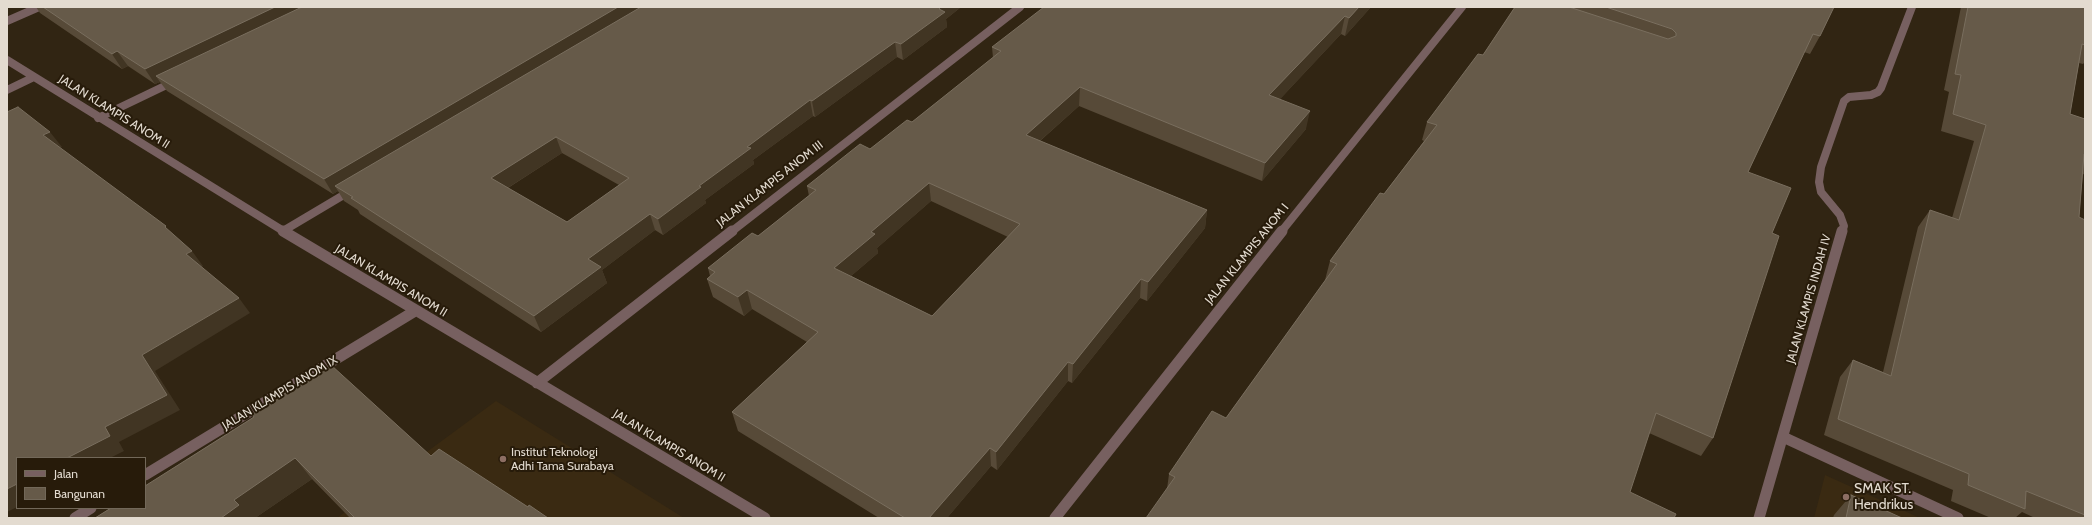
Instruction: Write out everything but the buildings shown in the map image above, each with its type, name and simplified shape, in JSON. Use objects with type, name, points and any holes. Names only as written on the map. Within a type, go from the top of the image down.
[{"type":"street","points":[[7,21],[39,7]]},
{"type":"street","name":"JALAN KLAMPIS ANOM III","points":[[537,383],[1020,7]]},
{"type":"street","name":"JALAN KLAMPIS ANOM I","points":[[1055,518],[1240,282],[1462,7]]},
{"type":"street","name":"JALAN KLAMPIS INDAH IV","points":[[1758,518],[1844,226],[1840,215],[1821,192],[1819,182],[1821,167],[1844,101],[1849,98],[1871,95],[1878,92],[1881,88],[1912,7]]},
{"type":"street","name":"JALAN KLAMPIS ANOM II","points":[[7,60],[98,118],[415,311],[765,518]]},
{"type":"street","points":[[98,118],[183,77]]},
{"type":"street","points":[[7,90],[34,78]]},
{"type":"street","points":[[283,231],[358,186]]},
{"type":"street","name":"JALAN KLAMPIS ANOM IX","points":[[146,474],[415,311]]},
{"type":"street","points":[[1783,437],[1958,518]]},
{"type":"street","points":[[75,518],[89,509]]},
{"type":"shaded area","name":"Institut Teknologi Adhi Tama Surabaya","points":[[496,401],[684,518],[337,518]]},
{"type":"shaded area","name":"SMAK ST. Hendrikus","points":[[1825,475],[1920,518],[1814,518]]},
{"type":"place","name":"Institut Teknologi Adhi Tama Surabaya","points":[[503,459]]},
{"type":"place","name":"SMAK ST. Hendrikus","points":[[1846,497]]}]
